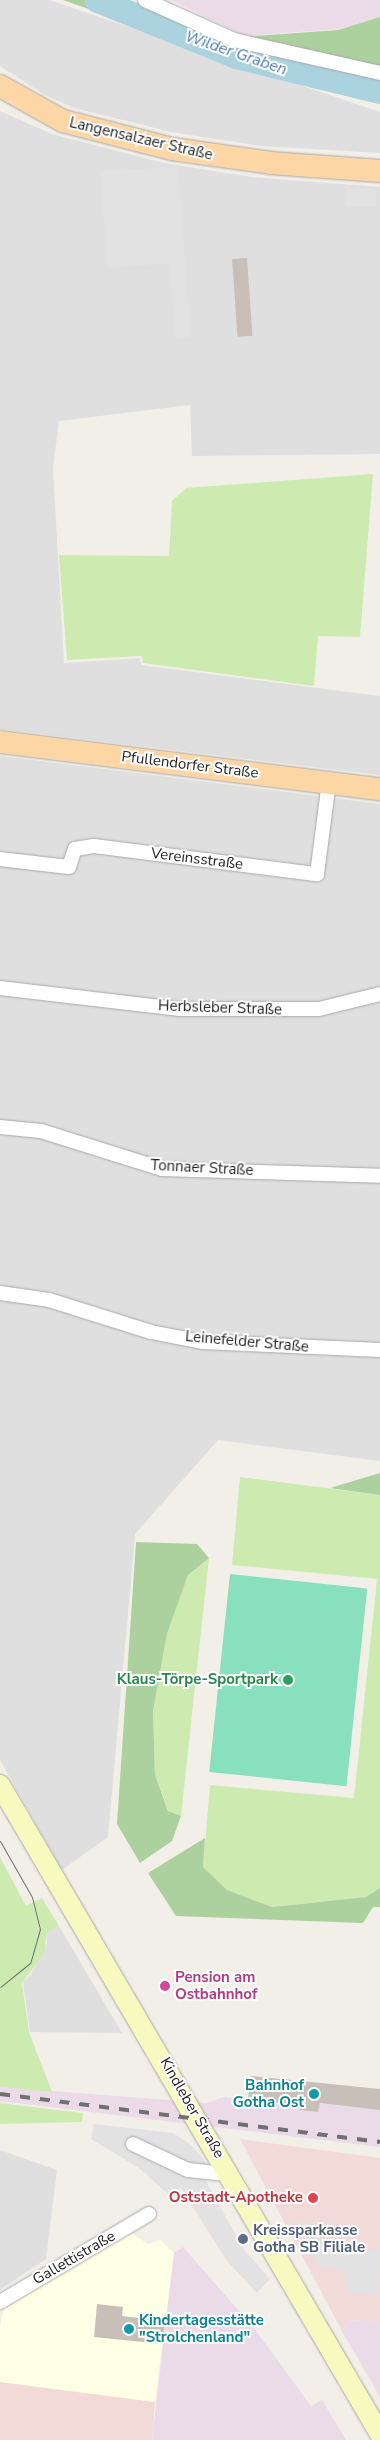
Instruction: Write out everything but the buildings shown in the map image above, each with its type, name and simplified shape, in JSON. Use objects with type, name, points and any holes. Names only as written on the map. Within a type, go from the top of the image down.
[{"type":"main road","name":"Langensalzaer Straße","points":[[0,86],[63,120],[172,149],[271,163],[380,171]]},
{"type":"main road","name":"Pfullendorfer Straße","points":[[0,742],[380,789]]},
{"type":"main road","name":"Kindleber Straße","points":[[0,1785],[380,2434]]},
{"type":"street","points":[[145,0],[234,40],[380,73]]},
{"type":"street","name":"Vereinsstraße","points":[[0,859],[69,868],[74,849],[94,846],[317,874],[329,782]]},
{"type":"street","name":"Herbsleber Straße","points":[[0,988],[180,1009],[320,1009],[380,994]]},
{"type":"street","name":"Tonnaer Straße","points":[[0,1127],[41,1131],[162,1169],[380,1176]]},
{"type":"street","name":"Leinefelder Straße","points":[[0,1294],[49,1300],[152,1332],[203,1342],[380,1350]]},
{"type":"street","points":[[133,2144],[188,2170],[219,2173]]},
{"type":"street","name":"Gallettistraße","points":[[0,2302],[149,2214]]},
{"type":"shaded area","points":[[0,0],[49,0],[380,112],[380,153],[260,146],[171,132],[74,108],[43,94],[0,66]]},
{"type":"shaded area","points":[[171,0],[380,0],[380,17],[339,29],[245,36]]},
{"type":"shaded area","points":[[0,111],[52,134],[164,163],[252,177],[380,187],[380,454],[192,456],[190,405],[59,421],[53,468],[64,663],[140,658],[141,665],[380,696],[380,775],[0,729]]},
{"type":"shaded area","points":[[178,167],[191,338],[175,339],[170,263],[108,268],[100,171]]},
{"type":"shaded area","points":[[346,189],[376,189],[376,207],[346,207]]},
{"type":"shaded area","points":[[0,756],[380,804],[380,1461],[218,1440],[135,1534],[108,1837],[62,1870],[0,1760]]},
{"type":"shaded area","points":[[59,1926],[122,2033],[30,2032],[23,1982],[31,1974],[47,1943],[47,1933]]},
{"type":"shaded area","points":[[0,2087],[207,2103],[224,2097],[301,2106],[301,2110],[318,2112],[320,2103],[380,2110],[380,2147],[0,2101]]},
{"type":"shaded area","points":[[94,2124],[173,2133],[190,2144],[202,2157],[209,2172],[203,2176],[245,2251],[270,2279],[257,2293],[227,2261],[181,2188],[169,2195],[139,2168],[91,2139]]},
{"type":"shaded area","points":[[240,2139],[380,2158],[380,2322],[351,2320],[342,2331]]},
{"type":"shaded area","points":[[0,2150],[57,2170],[46,2259],[0,2290]]},
{"type":"shaded area","points":[[292,2221],[314,2223],[325,2244],[380,2251],[378,2295],[348,2292],[341,2270],[319,2266]]},
{"type":"shaded area","points":[[130,2232],[148,2244],[160,2240],[174,2253],[155,2402],[0,2382],[0,2326],[4,2309]]},
{"type":"shaded area","points":[[183,2247],[253,2327],[311,2406],[322,2400],[346,2440],[152,2440],[174,2253]]},
{"type":"shaded area","points":[[351,2320],[380,2322],[380,2397],[342,2331]]},
{"type":"shaded area","points":[[0,2382],[155,2402],[152,2440],[0,2440]]},
{"type":"green space","points":[[63,0],[127,0],[213,39],[338,30],[380,17],[380,104],[245,64]]},
{"type":"green space","points":[[373,474],[360,637],[318,636],[314,686],[143,663],[142,656],[67,660],[59,555],[169,556],[172,501],[186,488]]},
{"type":"green space","points":[[380,1473],[380,1495],[330,1488]]},
{"type":"green space","points":[[240,1477],[380,1495],[380,1888],[366,1897],[272,1907],[227,1890],[203,1867],[210,1785],[354,1798],[377,1579],[232,1565]]},
{"type":"green space","points":[[136,1542],[197,1544],[209,1558],[188,1575],[167,1634],[153,1711],[155,1775],[168,1811],[181,1816],[172,1841],[140,1863],[117,1824]]},
{"type":"green space","points":[[209,1558],[181,1816],[169,1812],[155,1775],[153,1711],[167,1634],[188,1575]]},
{"type":"green space","name":"Klaus-Törpe-Sportpark","points":[[230,1574],[367,1588],[346,1786],[209,1772]]},
{"type":"green space","points":[[205,1838],[203,1867],[227,1890],[272,1907],[366,1897],[380,1888],[380,1907],[373,1907],[363,1923],[176,1916],[148,1873]]},
{"type":"green space","points":[[0,1857],[26,1906],[42,1898],[59,1926],[47,1933],[44,1954],[22,1983],[29,2032],[52,2092],[0,2087]]},
{"type":"green space","points":[[0,2103],[83,2113],[82,2122],[0,2124]]},
{"type":"waterway","name":"Wilder Graben","points":[[97,0],[236,56],[380,91]]},
{"type":"tram line","points":[[0,1841],[32,1897],[40,1929],[30,1963],[0,1987]]},
{"type":"railway","points":[[0,2094],[380,2142]]},
{"type":"place","name":"Klaus-Törpe-Sportpark","points":[[288,1680]]},
{"type":"place","name":"Pension am Ostbahnhof","points":[[165,1986]]},
{"type":"place","name":"Bahnhof Gotha Ost","points":[[314,2094]]},
{"type":"place","name":"Oststadt-Apotheke","points":[[313,2198]]},
{"type":"place","name":"Kreissparkasse Gotha SB Filiale","points":[[243,2239]]},
{"type":"place","name":"Kindertagesstätte \"Strolchenland\"","points":[[129,2329]]}]
